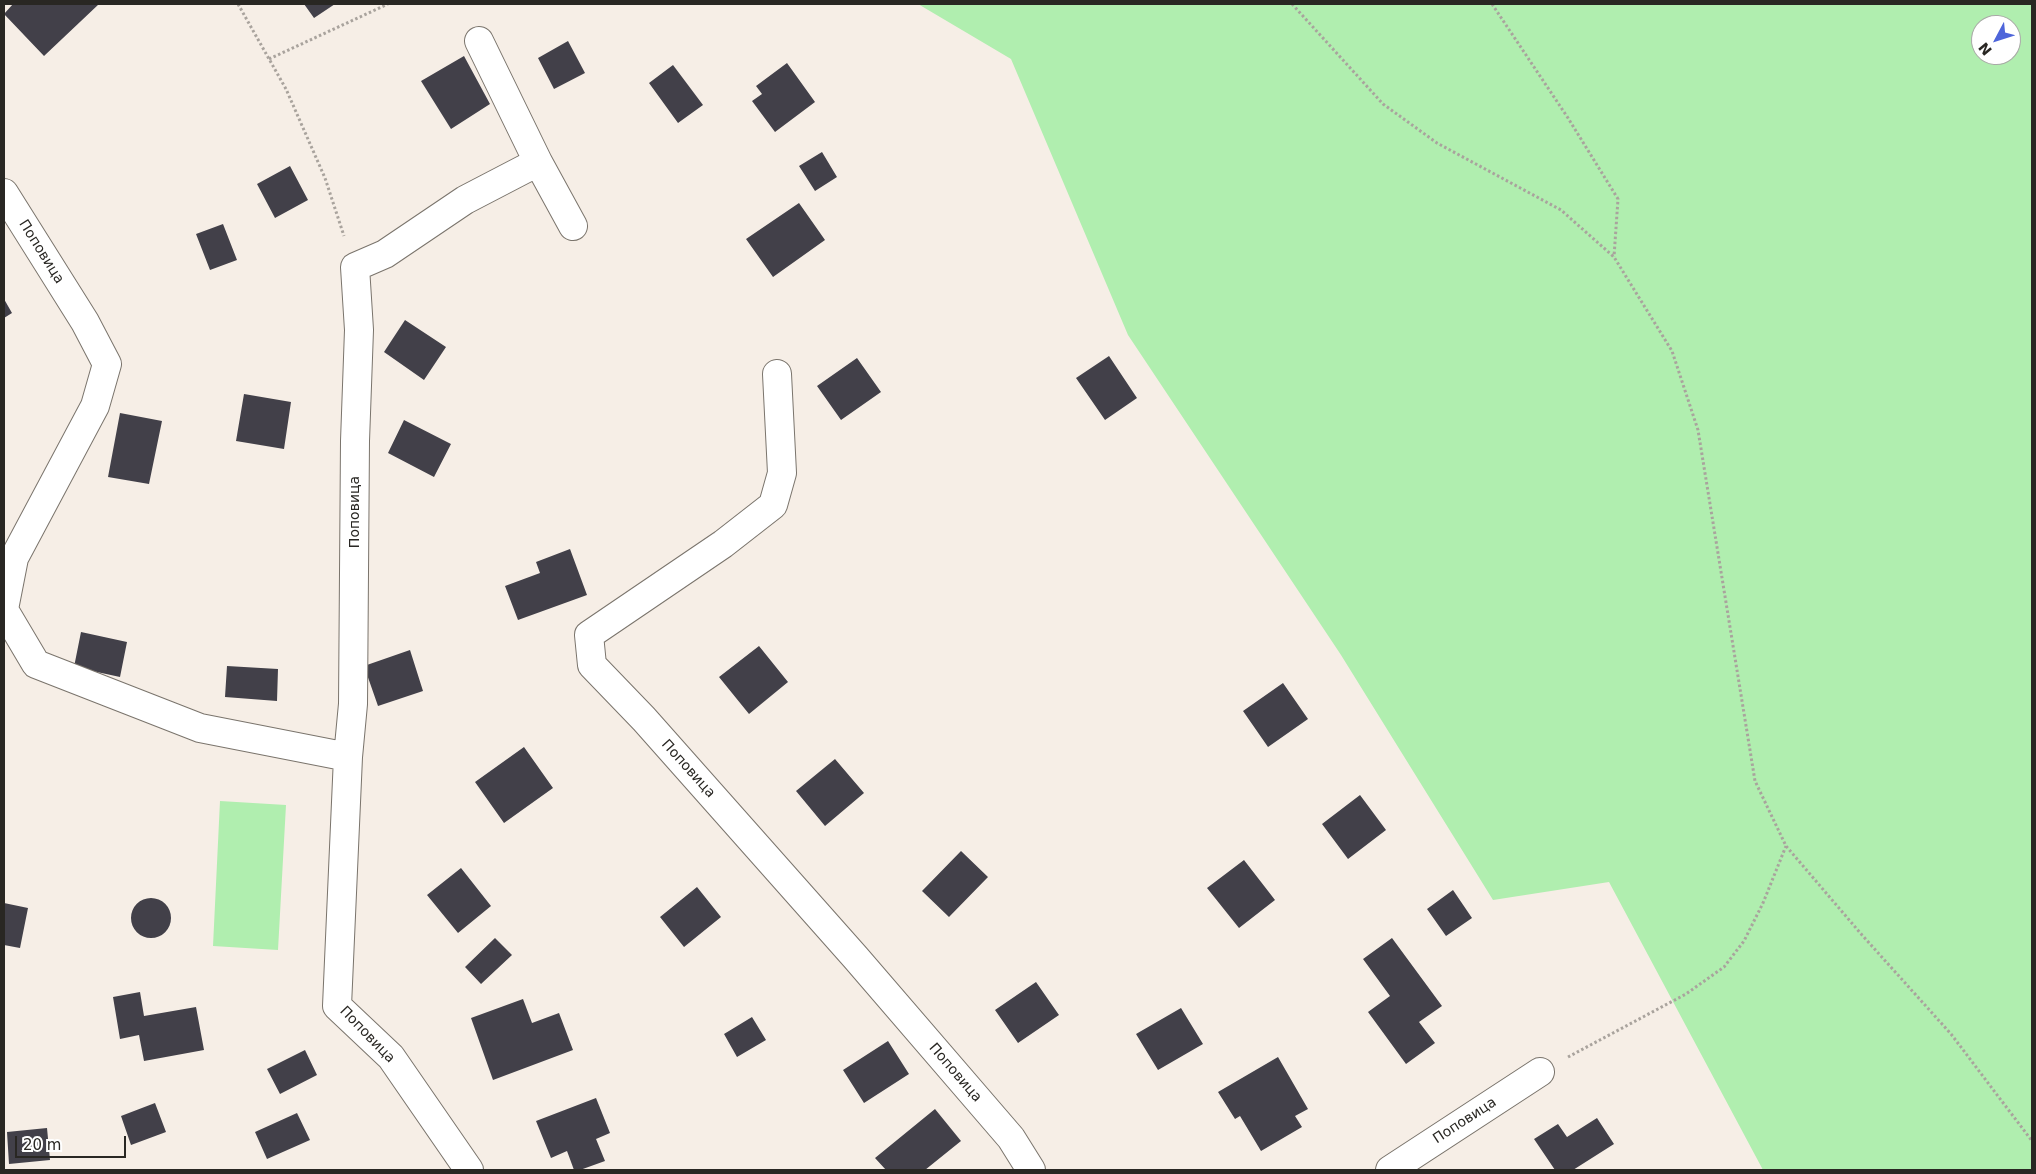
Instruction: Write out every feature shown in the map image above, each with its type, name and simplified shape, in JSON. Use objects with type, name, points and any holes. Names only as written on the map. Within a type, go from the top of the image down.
[{"type":"street","points":[[479,41],[538,162],[573,226]]},
{"type":"street","points":[[355,267],[385,254],[464,200],[538,162]]},
{"type":"street","name":"Поповица","points":[[4,193],[85,322],[107,364],[95,406],[14,558],[4,610],[36,664],[200,728],[348,757]]},
{"type":"street","name":"Поповица","points":[[355,267],[359,330],[355,441],[353,704],[348,757],[337,1006],[390,1057],[469,1170]]},
{"type":"street","name":"Поповица","points":[[777,374],[782,473],[773,505],[723,544],[589,635],[592,665],[644,719],[856,958],[1010,1138],[1031,1170]]},
{"type":"street","name":"Поповица","points":[[1390,1170],[1540,1072]]},
{"type":"path","points":[[238,4],[286,89],[325,178],[355,267]]},
{"type":"path","points":[[269,59],[388,4]]},
{"type":"path","points":[[1292,4],[1383,104],[1437,143],[1561,210],[1614,257],[1672,351],[1698,430],[1755,781],[1786,846],[1862,935],[1951,1034],[2032,1141]]},
{"type":"path","points":[[1492,4],[1568,118],[1618,199],[1614,257]]},
{"type":"path","points":[[1540,1072],[1686,994],[1724,967],[1744,942],[1786,846]]},
{"type":"green space","points":[[918,4],[2032,4],[2032,1170],[1763,1170],[1609,882],[1493,900],[1341,655],[1128,335],[1011,59]]},
{"type":"green space","points":[[220,801],[286,805],[278,950],[213,946]]},
{"type":"building","points":[[13,4],[99,4],[44,56],[4,14]]},
{"type":"building","points":[[304,4],[335,4],[314,18]]},
{"type":"building","points":[[568,41],[585,73],[554,89],[538,58]]},
{"type":"building","points":[[464,56],[490,104],[451,129],[421,81]]},
{"type":"building","points":[[787,63],[815,102],[775,132],[752,101],[762,94],[756,86]]},
{"type":"building","points":[[673,65],[703,105],[678,123],[649,83]]},
{"type":"building","points":[[822,152],[837,177],[815,191],[799,166]]},
{"type":"building","points":[[290,166],[308,200],[275,218],[257,184]]},
{"type":"building","points":[[799,203],[825,240],[773,277],[746,239]]},
{"type":"building","points":[[223,224],[237,260],[210,270],[196,234]]},
{"type":"building","points":[[4,299],[12,313],[4,318]]},
{"type":"building","points":[[405,320],[446,347],[424,380],[384,352]]},
{"type":"building","points":[[1109,356],[1137,398],[1105,420],[1076,378]]},
{"type":"building","points":[[857,358],[881,392],[841,420],[817,386]]},
{"type":"building","points":[[244,394],[291,402],[284,449],[236,441]]},
{"type":"building","points":[[120,413],[162,421],[149,484],[108,477]]},
{"type":"building","points":[[404,420],[451,444],[434,477],[388,453]]},
{"type":"building","points":[[570,549],[587,595],[518,620],[505,586],[540,573],[536,562]]},
{"type":"building","points":[[81,632],[127,642],[120,677],[74,667]]},
{"type":"building","points":[[759,646],[788,682],[749,714],[719,677]]},
{"type":"building","points":[[410,650],[423,691],[378,706],[364,666]]},
{"type":"building","points":[[227,666],[278,669],[277,701],[225,697]]},
{"type":"building","points":[[1283,683],[1308,719],[1268,747],[1243,711]]},
{"type":"building","points":[[524,747],[553,788],[504,823],[475,782]]},
{"type":"building","points":[[835,759],[864,793],[825,826],[796,791]]},
{"type":"building","points":[[1360,795],[1386,830],[1348,859],[1322,824]]},
{"type":"building","points":[[961,851],[988,877],[949,917],[922,891]]},
{"type":"building","points":[[1244,860],[1275,900],[1239,928],[1207,888]]},
{"type":"building","points":[[461,868],[491,906],[458,933],[427,895]]},
{"type":"building","points":[[697,887],[721,917],[684,947],[660,917]]},
{"type":"building","points":[[1453,890],[1472,918],[1446,936],[1427,909]]},
{"type":"building","points":[[151,898],[165,904],[171,918],[165,932],[151,938],[137,932],[131,918],[137,904]]},
{"type":"building","points":[[4,903],[28,908],[20,948],[4,945]]},
{"type":"building","points":[[495,938],[512,955],[481,984],[465,967]]},
{"type":"building","points":[[1392,938],[1442,1006],[1419,1022],[1435,1043],[1406,1064],[1368,1012],[1390,996],[1363,959]]},
{"type":"building","points":[[1036,982],[1059,1015],[1018,1043],[995,1010]]},
{"type":"building","points":[[140,992],[144,1016],[196,1007],[204,1050],[144,1061],[139,1035],[120,1039],[113,997]]},
{"type":"building","points":[[523,999],[532,1023],[559,1013],[573,1050],[493,1080],[471,1018]]},
{"type":"building","points":[[1181,1008],[1203,1044],[1158,1070],[1136,1034]]},
{"type":"building","points":[[752,1017],[766,1040],[737,1057],[724,1034]]},
{"type":"building","points":[[888,1041],[909,1074],[864,1103],[843,1070]]},
{"type":"building","points":[[305,1050],[317,1075],[280,1094],[267,1069]]},
{"type":"building","points":[[1278,1057],[1308,1109],[1295,1116],[1302,1127],[1261,1151],[1240,1116],[1235,1119],[1218,1092]]},
{"type":"building","points":[[596,1098],[610,1133],[596,1139],[605,1161],[580,1170],[574,1170],[567,1151],[551,1158],[536,1121]]},
{"type":"building","points":[[155,1103],[166,1132],[131,1145],[121,1116]]},
{"type":"building","points":[[935,1109],[961,1141],[925,1170],[886,1170],[875,1158]]},
{"type":"building","points":[[297,1113],[310,1140],[267,1159],[255,1132]]},
{"type":"building","points":[[1597,1118],[1614,1144],[1573,1170],[1555,1170],[1534,1139],[1558,1124],[1567,1137]]},
{"type":"building","points":[[47,1128],[50,1160],[9,1164],[7,1132]]}]
